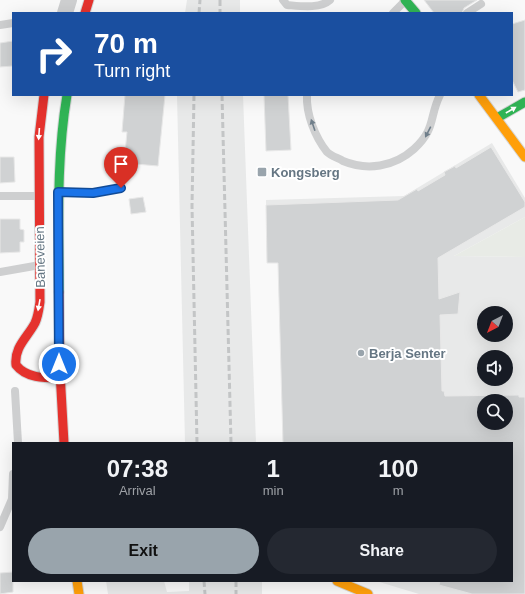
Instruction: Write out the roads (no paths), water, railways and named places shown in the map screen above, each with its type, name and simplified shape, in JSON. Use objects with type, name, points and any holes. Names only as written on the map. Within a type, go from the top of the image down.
[{"type":"street","points":[[65,12],[69,0]]},
{"type":"street","points":[[85,12],[89,0]]},
{"type":"street","points":[[405,0],[415,12]]},
{"type":"street","name":"Baneveien","points":[[44,96],[39,137],[38,196],[41,265],[40,302],[36,320],[18,348],[15,358],[17,368],[27,375],[59,378]]},
{"type":"street","name":"Baneveien","points":[[64,442],[59,378],[58,192],[62,121],[67,96]]},
{"type":"street","points":[[480,96],[525,157]]},
{"type":"street","points":[[497,118],[525,102]]},
{"type":"street","points":[[77,582],[78,594]]},
{"type":"street","points":[[339,582],[368,594]]},
{"type":"lane","points":[[283,0],[287,5],[305,6],[320,5],[330,0]]},
{"type":"lane","points":[[394,12],[405,0]]},
{"type":"lane","points":[[469,12],[481,4]]},
{"type":"lane","points":[[0,25],[12,23]]},
{"type":"lane","points":[[307,96],[310,118],[316,134],[328,153],[351,164],[367,167],[383,166],[402,158],[414,149],[425,137],[432,124],[440,96]]},
{"type":"lane","points":[[58,192],[93,193],[121,188]]},
{"type":"lane","points":[[0,196],[38,196]]},
{"type":"lane","points":[[0,272],[41,265]]},
{"type":"lane","points":[[15,391],[18,442]]},
{"type":"lane","points":[[0,527],[12,499]]},
{"type":"railway","points":[[199,12],[200,0]]},
{"type":"railway","points":[[220,0],[220,12]]},
{"type":"railway","points":[[194,96],[192,206],[197,442]]},
{"type":"railway","points":[[222,96],[231,442]]},
{"type":"railway","points":[[204,582],[205,594]]},
{"type":"railway","points":[[236,582],[236,594]]},
{"type":"place","name":"Kongsberg","points":[[262,172]]},
{"type":"place","name":"Berja Senter","points":[[361,353]]}]
